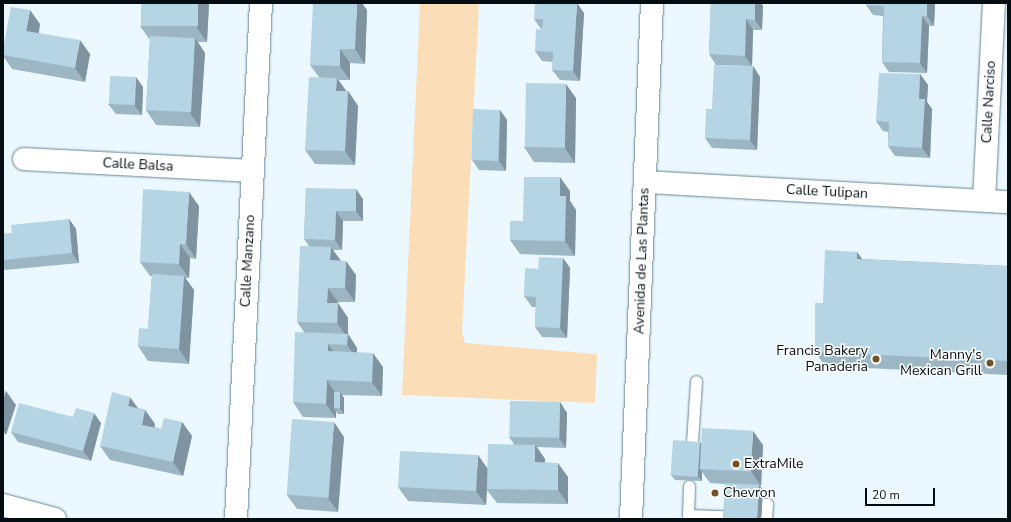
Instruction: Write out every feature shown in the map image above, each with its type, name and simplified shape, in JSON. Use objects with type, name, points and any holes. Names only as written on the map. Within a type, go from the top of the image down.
[{"type":"street","name":"Calle Manzano","points":[[236,519],[261,3]]},
{"type":"street","name":"Avenida de Las Plantas","points":[[631,519],[652,3]]},
{"type":"street","name":"Calle Narciso","points":[[984,200],[994,3]]},
{"type":"street","name":"Calle Balsa","points":[[24,159],[252,171]]},
{"type":"street","name":"Calle Tulipan","points":[[645,182],[1008,202]]},
{"type":"street","points":[[3,505],[55,519]]},
{"type":"lane","points":[[692,445],[696,381]]},
{"type":"lane","points":[[689,482],[688,515],[723,518],[724,502]]},
{"type":"lane","points":[[762,504],[767,504],[766,519],[772,519]]},
{"type":"shaded area","points":[[420,3],[479,3],[462,332],[465,343],[597,354],[595,403],[402,395]]},
{"type":"building","points":[[141,3],[198,3],[198,26],[141,26]]},
{"type":"building","points":[[313,3],[357,3],[355,49],[340,49],[340,66],[310,65]]},
{"type":"building","points":[[535,3],[577,3],[573,71],[552,70],[553,52],[535,51],[536,29],[542,30],[543,19],[534,19]]},
{"type":"building","points":[[711,3],[755,3],[755,20],[746,19],[745,56],[709,54]]},
{"type":"building","points":[[866,3],[927,3],[927,16],[922,16],[920,63],[882,62],[884,6],[866,5]]},
{"type":"building","points":[[11,7],[30,10],[26,31],[80,40],[75,68],[3,55]]},
{"type":"building","points":[[150,36],[195,38],[191,112],[146,110]]},
{"type":"building","points":[[714,65],[753,66],[750,140],[705,138],[706,109],[712,109]]},
{"type":"building","points":[[879,73],[920,74],[919,99],[925,99],[922,148],[888,146],[889,122],[876,121]]},
{"type":"building","points":[[110,76],[136,77],[135,105],[109,104]]},
{"type":"building","points":[[309,77],[337,78],[336,91],[348,91],[345,151],[305,150]]},
{"type":"building","points":[[526,83],[566,84],[565,148],[525,147]]},
{"type":"building","points":[[473,109],[500,110],[498,161],[471,160]]},
{"type":"building","points":[[524,177],[560,177],[560,196],[566,196],[565,241],[510,240],[510,221],[523,221]]},
{"type":"building","points":[[306,188],[356,189],[356,211],[336,211],[335,240],[304,239]]},
{"type":"building","points":[[143,189],[189,192],[186,244],[180,244],[179,264],[140,262]]},
{"type":"building","points":[[69,219],[72,253],[3,260],[3,234],[12,233],[11,225]]},
{"type":"building","points":[[300,246],[331,247],[330,260],[346,261],[345,288],[328,288],[327,303],[338,303],[337,323],[297,322]]},
{"type":"building","points":[[825,250],[857,252],[857,259],[1008,266],[1008,361],[815,352],[815,303],[823,303]]},
{"type":"building","points":[[539,257],[563,258],[560,328],[535,327],[536,297],[524,296],[525,268],[538,269]]},
{"type":"building","points":[[152,274],[184,276],[179,349],[138,346],[139,328],[148,329]]},
{"type":"building","points":[[295,332],[348,334],[347,345],[328,344],[328,351],[373,353],[372,382],[327,380],[326,404],[293,402]]},
{"type":"building","points":[[3,390],[6,391],[3,399]]},
{"type":"building","points":[[112,392],[130,397],[128,406],[145,410],[142,425],[161,429],[164,418],[182,422],[173,462],[100,446]]},
{"type":"building","points":[[334,392],[340,392],[340,408],[334,408]]},
{"type":"building","points":[[510,401],[560,402],[559,438],[509,437]]},
{"type":"building","points":[[19,403],[73,417],[76,408],[94,413],[83,451],[11,432]]},
{"type":"building","points":[[292,419],[334,422],[329,498],[287,495]]},
{"type":"building","points":[[702,428],[753,431],[751,472],[700,469]]},
{"type":"building","points":[[673,440],[700,442],[697,477],[671,475]]},
{"type":"building","points":[[488,444],[535,445],[535,462],[558,463],[558,490],[487,489]]},
{"type":"building","points":[[400,451],[478,455],[476,491],[398,487]]},
{"type":"building","points":[[725,483],[759,485],[757,519],[723,519]]},
{"type":"place","name":"Francis Bakery Panaderia","points":[[876,359]]},
{"type":"place","name":"Manny's Mexican Grill","points":[[990,363]]},
{"type":"place","name":"ExtraMile","points":[[736,464]]},
{"type":"place","name":"Chevron","points":[[715,493]]}]
